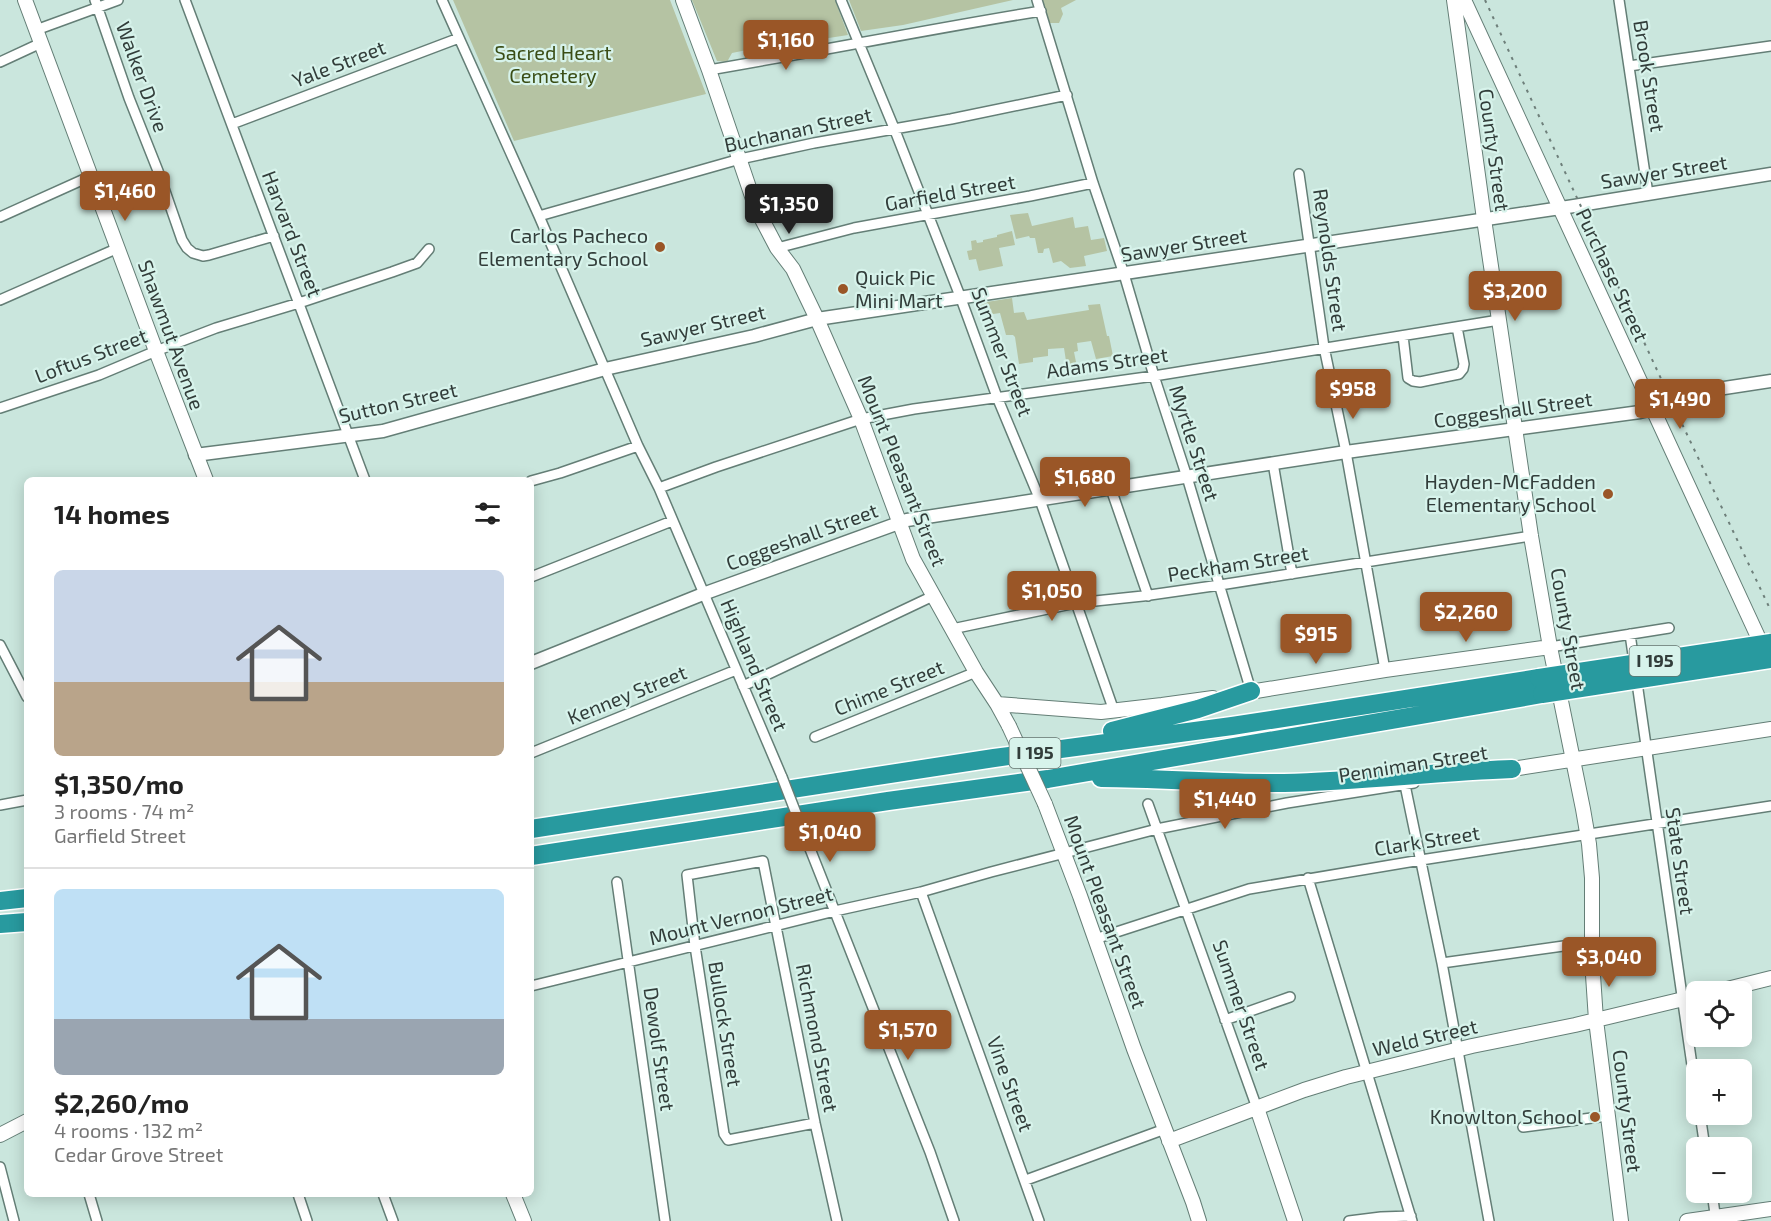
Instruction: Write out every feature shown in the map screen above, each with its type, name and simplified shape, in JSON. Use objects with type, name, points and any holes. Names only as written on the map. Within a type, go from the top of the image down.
[{"type":"highway","name":"I 195","points":[[534,856],[888,801],[1048,779],[1771,643]]},
{"type":"highway","name":"I 195","points":[[534,829],[1036,752],[1540,686],[1771,659]]},
{"type":"highway","points":[[1718,667],[1771,664]]},
{"type":"highway","points":[[1036,752],[1198,709],[1251,691]]},
{"type":"highway","points":[[1048,779],[1141,778],[1226,783],[1281,783],[1512,769]]},
{"type":"highway","points":[[0,901],[24,898]]},
{"type":"highway","points":[[0,924],[24,922]]},
{"type":"main road","name":"Shawmut Avenue","points":[[25,0],[205,477]]},
{"type":"main road","name":"Mount Pleasant Street","points":[[683,0],[756,208],[777,248],[793,269],[817,319],[861,419],[913,559],[1009,726],[1045,804],[1126,1029],[1199,1221]]},
{"type":"main road","name":"County Street","points":[[1454,0],[1531,536],[1550,647],[1587,833],[1592,871],[1592,942],[1596,1020],[1621,1221]]},
{"type":"main road","name":"Purchase Street","points":[[1464,0],[1771,664]]},
{"type":"main road","points":[[1460,45],[1483,38]]},
{"type":"main road","points":[[997,704],[1114,711],[1550,647]]},
{"type":"main road","name":"Penniman Street","points":[[1512,769],[1771,729]]},
{"type":"main road","points":[[1752,983],[1771,978]]},
{"type":"main road","name":"Weld Street","points":[[1167,1135],[1257,1108],[1318,1085],[1366,1072],[1686,998]]},
{"type":"main road","name":"Summer Street","points":[[1257,1108],[1295,1221]]},
{"type":"main road","points":[[0,1135],[24,1123]]},
{"type":"main road","points":[[514,1197],[524,1221]]},
{"type":"main road","points":[[1687,1221],[1716,1219],[1771,1209]]},
{"type":"street","points":[[0,62],[96,4],[118,0]]},
{"type":"street","name":"Harvard Street","points":[[185,0],[364,477]]},
{"type":"street","name":"Highland Street","points":[[442,0],[539,216],[638,446],[659,488],[782,777],[930,1152],[954,1221]]},
{"type":"street","name":"Summer Street","points":[[841,0],[894,128],[997,397],[1040,500],[1114,711]]},
{"type":"street","name":"Myrtle Street","points":[[1037,0],[1187,477],[1251,691]]},
{"type":"street","name":"Brook Street","points":[[1619,0],[1648,194]]},
{"type":"street","name":"Walker Drive","points":[[96,4],[178,231],[187,248],[198,255],[209,255],[274,236]]},
{"type":"street","points":[[709,70],[1041,11]]},
{"type":"street","name":"Yale Street","points":[[232,124],[459,38]]},
{"type":"street","points":[[1629,66],[1771,46]]},
{"type":"street","name":"Buchanan Street","points":[[539,216],[740,159],[814,142],[951,119],[1067,94]]},
{"type":"street","name":"Reynolds Street","points":[[1299,174],[1324,347],[1346,452],[1385,670]]},
{"type":"street","points":[[0,217],[91,176]]},
{"type":"street","name":"Sawyer Street","points":[[605,369],[754,336],[817,319],[1771,177]]},
{"type":"street","name":"Garfield Street","points":[[777,248],[854,228],[1094,183]]},
{"type":"street","points":[[0,300],[118,248]]},
{"type":"street","name":"Loftus Street","points":[[0,408],[99,375],[216,328],[417,263],[429,249]]},
{"type":"street","name":"Adams Street","points":[[659,488],[861,419],[914,409],[1154,376],[1499,320]]},
{"type":"street","points":[[1403,336],[1408,378],[1420,382],[1459,374],[1463,369],[1464,364],[1456,327]]},
{"type":"street","name":"Sutton Street","points":[[195,454],[348,436],[394,428],[605,369]]},
{"type":"street","name":"Coggeshall Street","points":[[534,662],[703,594],[907,520],[1346,452],[1652,409],[1698,392],[1771,381]]},
{"type":"street","points":[[534,480],[638,446]]},
{"type":"street","points":[[1273,463],[1292,574]]},
{"type":"street","points":[[1111,489],[1148,596]]},
{"type":"street","points":[[534,576],[672,521]]},
{"type":"street","name":"Peckham Street","points":[[952,629],[1076,603],[1148,596],[1531,536]]},
{"type":"street","points":[[743,686],[933,596]]},
{"type":"street","points":[[1550,647],[1669,628]]},
{"type":"street","name":"State Street","points":[[1630,634],[1691,1059]]},
{"type":"street","points":[[0,645],[24,691]]},
{"type":"street","name":"Kenney Street","points":[[534,752],[736,670]]},
{"type":"street","name":"Chime Street","points":[[815,737],[976,672]]},
{"type":"street","name":"Penniman Street","points":[[1064,853],[1157,829],[1287,803],[1512,769]]},
{"type":"street","points":[[1405,785],[1442,963],[1489,1221]]},
{"type":"street","points":[[0,805],[24,801]]},
{"type":"street","name":"Summer Street","points":[[1148,804],[1257,1108]]},
{"type":"street","name":"Clark Street","points":[[1095,939],[1249,889],[1587,833],[1771,806]]},
{"type":"street","name":"Mount Vernon Street","points":[[534,985],[921,892],[1064,853]]},
{"type":"street","name":"Bullock Street","points":[[763,861],[687,875],[695,946],[724,1134],[728,1140],[815,1123]]},
{"type":"street","name":"Richmond Street","points":[[763,861],[815,1123],[837,1221]]},
{"type":"street","points":[[1308,878],[1411,1219],[1381,1217],[1349,1221]]},
{"type":"street","name":"Dewolf Street","points":[[617,882],[664,1221]]},
{"type":"street","name":"Vine Street","points":[[921,892],[1040,1221]]},
{"type":"street","points":[[1442,963],[1592,942]]},
{"type":"street","points":[[1225,1020],[1290,997]]},
{"type":"street","points":[[1523,1127],[1607,1116]]},
{"type":"street","points":[[1026,1180],[1167,1135]]},
{"type":"street","points":[[0,1167],[14,1221]]},
{"type":"street","points":[[90,1197],[97,1221]]},
{"type":"street","points":[[299,1197],[307,1221]]},
{"type":"street","points":[[385,1197],[393,1221]]},
{"type":"street","points":[[1714,1203],[1716,1219]]},
{"type":"green space","name":"Sacred Heart Cemetery","points":[[453,0],[670,0],[706,94],[514,141]]},
{"type":"green space","points":[[692,0],[835,0],[848,35],[803,42],[796,40],[732,53],[727,62],[717,61]]},
{"type":"green space","points":[[849,0],[1013,0],[903,25],[861,31]]},
{"type":"green space","points":[[1041,0],[1076,0],[1061,8],[1063,14],[1059,23],[1049,23]]},
{"type":"green space","points":[[1028,213],[1032,226],[1073,217],[1075,228],[1088,226],[1091,240],[1104,238],[1107,251],[1084,256],[1086,266],[1070,268],[1061,261],[1053,263],[1049,248],[1044,249],[1043,253],[1038,253],[1035,238],[1029,236],[1016,239],[1010,215]]},
{"type":"green space","points":[[1012,231],[1015,245],[999,248],[1003,266],[979,271],[976,259],[969,260],[967,251],[972,250],[971,241],[983,242],[983,240]]},
{"type":"green space","points":[[1012,298],[1014,313],[1024,312],[1027,320],[1089,310],[1088,305],[1100,304],[1113,356],[1096,359],[1091,341],[1077,343],[1078,351],[1074,352],[1078,372],[1068,374],[1064,348],[1048,349],[1048,356],[1033,358],[1033,362],[1019,364],[1015,337],[1006,335],[1000,313],[980,316],[974,304]]},
{"type":"railway","points":[[1485,0],[1771,611]]},
{"type":"place","name":"Carlos Pacheco Elementary School","points":[[660,247]]},
{"type":"place","name":"Quick Pic Mini Mart","points":[[843,289]]},
{"type":"place","name":"Hayden-McFadden Elementary School","points":[[1608,494]]},
{"type":"place","name":"Knowlton School","points":[[1595,1117]]}]
